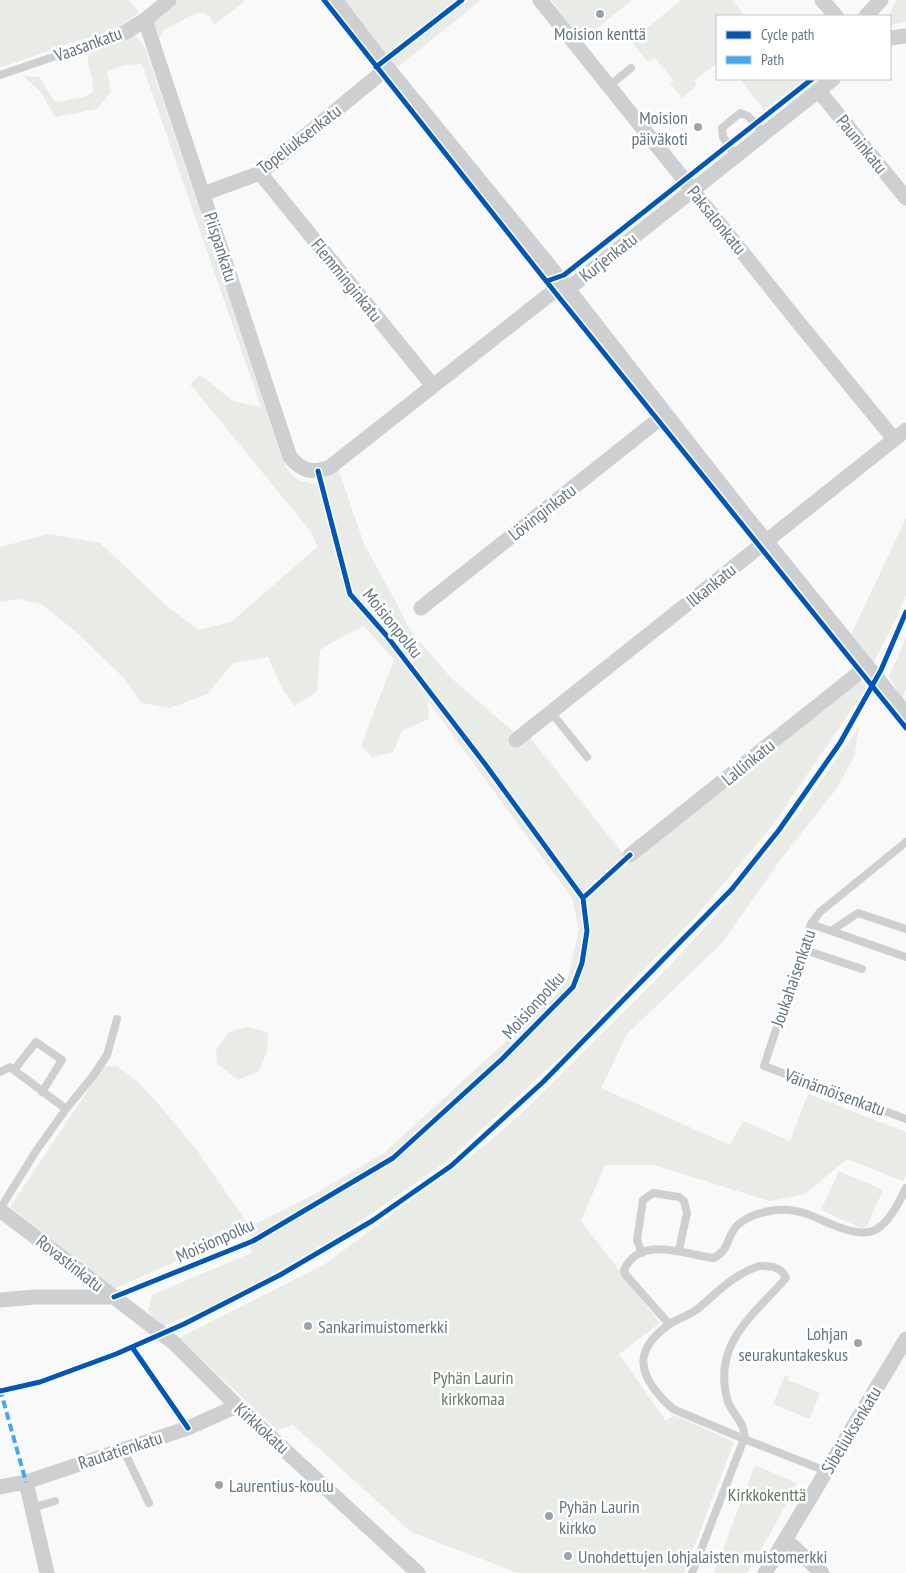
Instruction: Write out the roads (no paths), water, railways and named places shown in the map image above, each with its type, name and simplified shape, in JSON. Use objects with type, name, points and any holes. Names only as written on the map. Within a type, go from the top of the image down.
[{"type":"street","name":"Vaasankatu","points":[[124,32],[145,20],[169,0]]},
{"type":"street","points":[[335,0],[386,69],[565,288],[663,416],[906,717]]},
{"type":"street","name":"Paksalonkatu","points":[[540,0],[692,190],[900,434]]},
{"type":"street","points":[[822,0],[835,15]]},
{"type":"street","points":[[867,15],[881,0]]},
{"type":"street","name":"Piispankatu","points":[[145,20],[290,457],[297,465],[304,468]]},
{"type":"street","points":[[891,38],[906,36]]},
{"type":"street","name":"Topeliuksenkatu","points":[[203,194],[260,173],[386,69]]},
{"type":"street","name":"Kurjenkatu","points":[[304,468],[318,471],[330,467],[554,291],[573,285],[832,80]]},
{"type":"street","name":"Pauninkatu","points":[[818,90],[906,198]]},
{"type":"street","name":"Flemminginkatu","points":[[260,173],[433,386]]},
{"type":"street","name":"Lövinginkatu","points":[[422,608],[663,416]]},
{"type":"street","name":"Ilkankatu","points":[[516,740],[900,434]]},
{"type":"street","name":"Lallinkatu","points":[[630,855],[865,668]]},
{"type":"street","name":"Rovastinkatu","points":[[0,1210],[174,1343]]},
{"type":"street","points":[[0,1300],[35,1297],[114,1297]]},
{"type":"street","name":"Sibeliuksenkatu","points":[[765,1573],[906,1340]]},
{"type":"street","name":"Kirkkokatu","points":[[174,1343],[237,1406],[418,1573]]},
{"type":"street","name":"Rautatienkatu","points":[[0,1487],[26,1482],[188,1428],[237,1406]]},
{"type":"street","points":[[26,1482],[47,1573]]},
{"type":"street","points":[[785,1539],[822,1573]]},
{"type":"lane","name":"Vaasankatu","points":[[0,75],[124,32]]},
{"type":"lane","points":[[609,86],[631,68]]},
{"type":"lane","points":[[735,156],[723,137],[722,128],[740,113],[748,116],[764,133]]},
{"type":"lane","points":[[551,712],[588,757]]},
{"type":"lane","name":"Joukahaisenkatu","points":[[764,1066],[811,924],[820,912],[906,842]]},
{"type":"lane","points":[[831,931],[858,913],[906,929]]},
{"type":"lane","points":[[811,924],[906,957]]},
{"type":"lane","points":[[802,949],[862,969]]},
{"type":"lane","points":[[0,1210],[36,1151],[108,1055],[117,1019]]},
{"type":"lane","points":[[14,1070],[36,1042],[62,1060],[42,1092]]},
{"type":"lane","name":"Väinämöisenkatu","points":[[764,1066],[906,1119]]},
{"type":"lane","points":[[0,1072],[10,1067],[66,1110]]},
{"type":"lane","points":[[669,1324],[625,1274],[624,1270],[632,1257],[663,1248],[714,1258],[723,1254],[734,1228],[750,1217],[782,1210],[804,1213],[821,1221],[853,1230],[870,1232],[878,1228],[889,1217],[906,1188]]},
{"type":"lane","points":[[642,1253],[637,1240],[643,1200],[653,1193],[679,1197],[684,1201],[687,1213],[678,1250]]},
{"type":"lane","points":[[692,1573],[744,1439],[744,1429],[733,1414],[725,1388],[725,1372],[731,1343],[738,1330],[786,1278],[781,1270],[770,1266],[758,1266],[744,1271],[727,1282],[699,1308],[669,1324],[656,1335],[648,1345],[644,1355],[643,1366],[648,1380],[664,1402],[674,1409],[744,1439],[826,1471]]},
{"type":"lane","points":[[123,1450],[149,1503]]},
{"type":"lane","points":[[32,1508],[55,1501]]},
{"type":"place","name":"Moision kenttä","points":[[600,14]]},
{"type":"place","name":"Moision päiväkoti","points":[[698,127]]},
{"type":"place","name":"Sankarimuistomerkki","points":[[308,1326]]},
{"type":"place","name":"Lohjan seurakuntakeskus","points":[[858,1343]]},
{"type":"place","name":"Laurentius-koulu","points":[[219,1485]]},
{"type":"place","name":"Pyhän Laurin kirkko","points":[[549,1516]]},
{"type":"place","name":"Unohdettujen lohjalaisten muistomerkki","points":[[568,1556]]},
{"type":"park label","name":"Pyhän Laurin kirkkomaa","points":[[473,1387]]},
{"type":"park label","name":"Kirkkokenttä","points":[[767,1494]]}]
